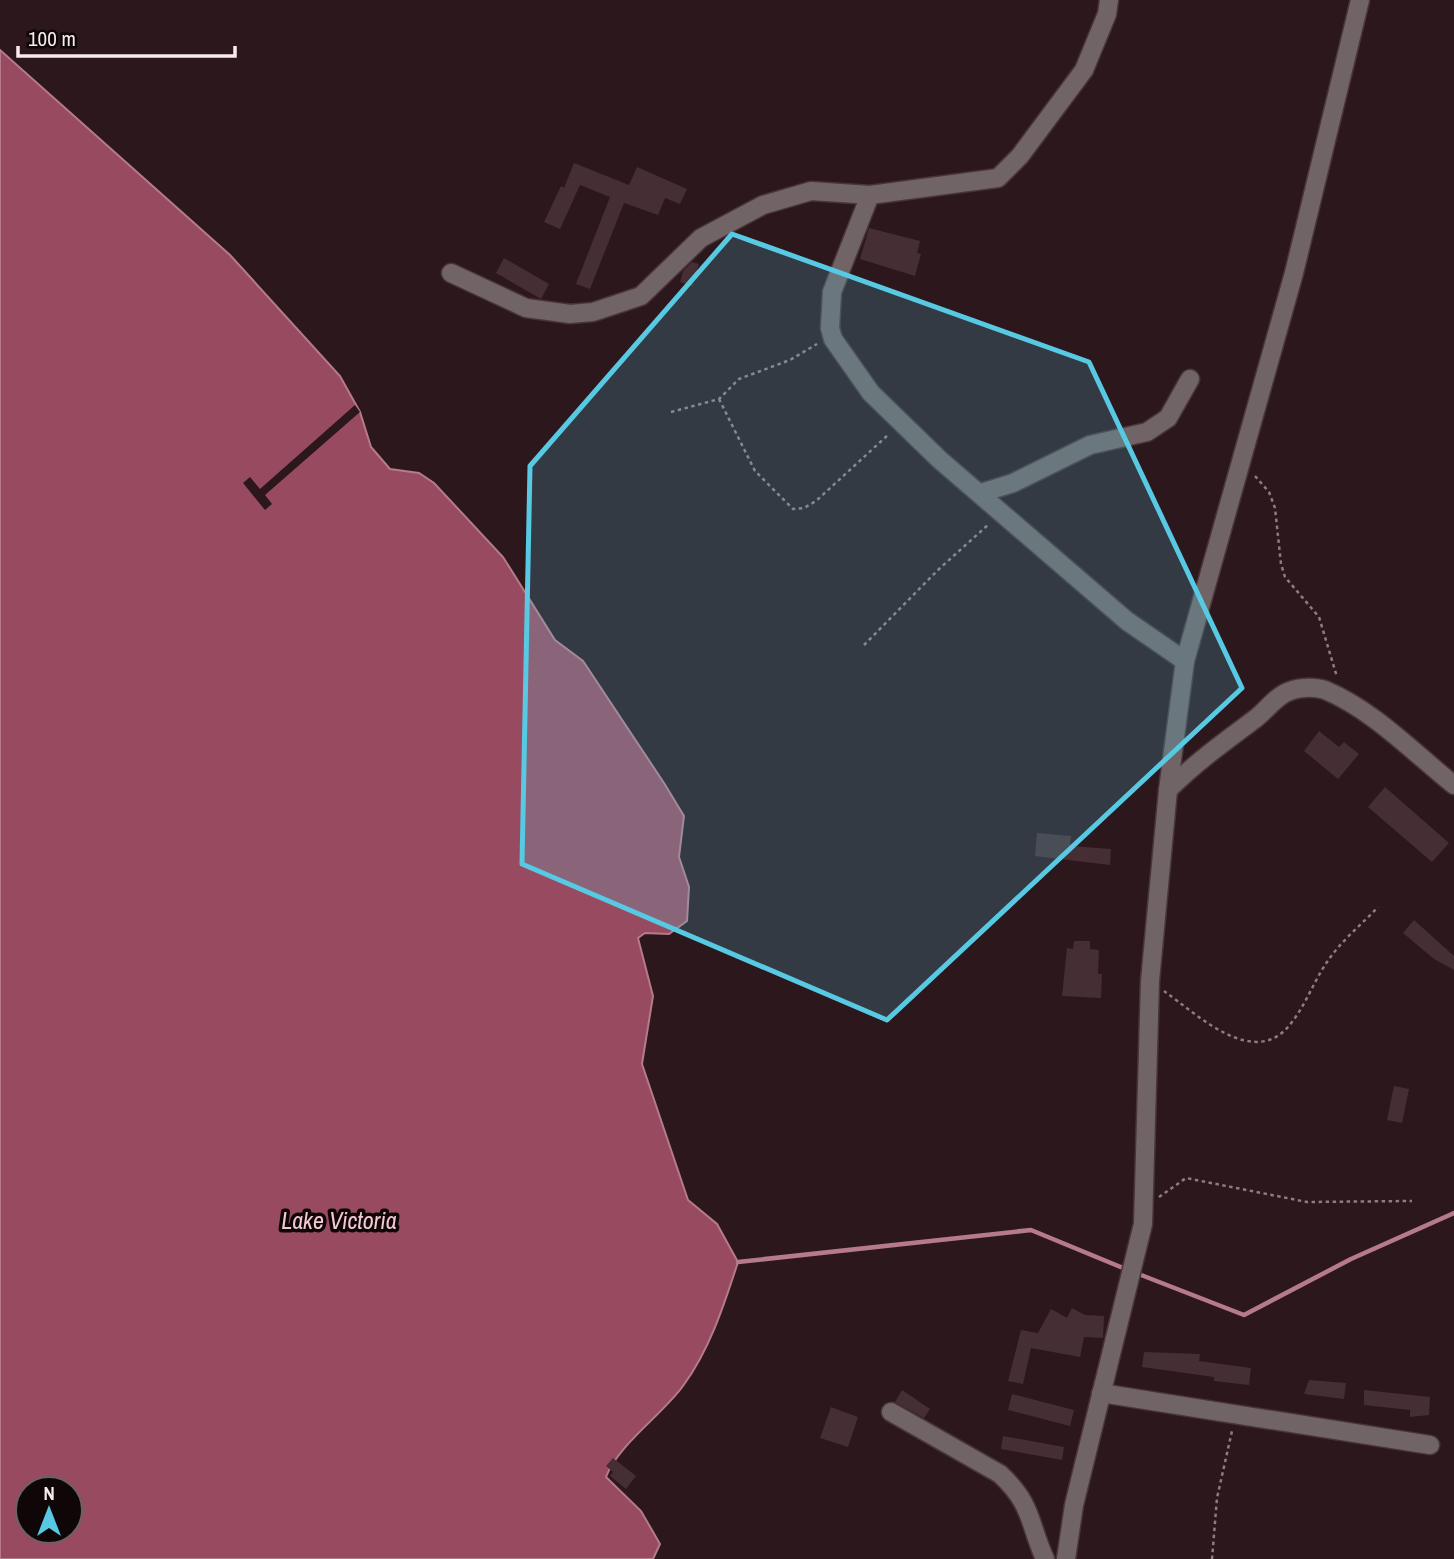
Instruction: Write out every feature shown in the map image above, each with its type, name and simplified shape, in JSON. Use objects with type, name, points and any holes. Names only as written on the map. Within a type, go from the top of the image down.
[{"type":"street","points":[[451,274],[526,308],[544,313],[593,312],[641,296],[701,238],[763,205],[811,191],[870,195],[998,178],[1020,156],[1084,71],[1107,14],[1109,0]]},
{"type":"street","points":[[1066,1559],[1074,1505],[1143,1224],[1150,981],[1168,790],[1185,661],[1294,273],[1360,0]]},
{"type":"street","points":[[870,195],[832,292],[830,328],[833,339],[871,393],[902,423],[1127,621],[1185,661]]},
{"type":"street","points":[[981,493],[1013,484],[1090,445],[1155,428],[1168,418],[1190,379]]},
{"type":"street","points":[[1168,790],[1203,755],[1286,693],[1317,688],[1344,700],[1454,785]]},
{"type":"street","points":[[1101,1393],[1430,1445]]},
{"type":"street","points":[[891,1412],[1000,1474],[1014,1487],[1027,1505],[1045,1559]]},
{"type":"path","points":[[671,412],[719,399],[739,379],[790,360],[809,346],[833,339]]},
{"type":"path","points":[[719,399],[755,471],[793,509],[804,508],[816,501],[902,423]]},
{"type":"path","points":[[1242,457],[1272,496],[1278,520],[1282,569],[1294,590],[1321,621],[1344,700]]},
{"type":"path","points":[[864,645],[939,569],[1002,513]]},
{"type":"path","points":[[1150,981],[1231,1037],[1249,1043],[1264,1042],[1282,1033],[1292,1023],[1328,959],[1378,907]]},
{"type":"path","points":[[1143,1204],[1168,1192],[1186,1178],[1307,1202],[1412,1201]]},
{"type":"path","points":[[1212,1559],[1217,1498],[1236,1415]]},
{"type":"highlighted area","points":[[732,234],[1089,362],[1242,688],[887,1020],[522,864],[530,466]]},
{"type":"water","name":"Lake Victoria","points":[[0,50],[230,255],[340,376],[360,412],[371,447],[390,469],[419,473],[434,483],[503,557],[555,640],[583,661],[684,816],[679,857],[689,887],[687,921],[669,934],[645,933],[638,938],[653,996],[642,1064],[688,1200],[717,1224],[738,1262],[715,1326],[693,1372],[674,1397],[620,1453],[606,1477],[641,1511],[660,1544],[653,1559],[0,1559]]},
{"type":"pier","points":[[355,405],[360,412],[265,495],[272,504],[265,510],[243,483],[250,477],[260,489]]},
{"type":"building","points":[[574,163],[629,185],[637,167],[687,189],[680,204],[665,198],[658,215],[624,203],[590,289],[576,284],[610,197],[580,185],[560,229],[544,222],[561,186],[564,188]]},
{"type":"building","points":[[869,228],[920,241],[917,253],[921,254],[915,276],[860,259]]},
{"type":"building","points":[[504,258],[549,284],[541,299],[496,273]]},
{"type":"building","points":[[692,262],[699,264],[692,286],[680,282],[683,271]]},
{"type":"building","points":[[1319,731],[1339,747],[1344,742],[1359,754],[1338,779],[1304,751]]},
{"type":"building","points":[[1385,787],[1449,843],[1432,862],[1368,807]]},
{"type":"building","points":[[1037,833],[1071,836],[1070,846],[1111,849],[1110,865],[1035,856]]},
{"type":"building","points":[[1414,920],[1454,956],[1454,970],[1434,959],[1403,933]]},
{"type":"building","points":[[1074,941],[1090,941],[1090,949],[1099,950],[1101,998],[1062,996],[1067,948],[1073,949]]},
{"type":"building","points":[[1394,1086],[1409,1089],[1402,1123],[1387,1120]]},
{"type":"building","points":[[1072,1308],[1085,1315],[1104,1316],[1103,1338],[1084,1337],[1080,1357],[1031,1348],[1023,1384],[1008,1381],[1021,1330],[1038,1333],[1051,1309],[1067,1318]]},
{"type":"building","points":[[1144,1352],[1200,1354],[1199,1361],[1251,1368],[1249,1385],[1142,1367]]},
{"type":"building","points":[[1309,1380],[1346,1383],[1344,1399],[1304,1394]]},
{"type":"building","points":[[902,1390],[930,1409],[924,1418],[895,1402]]},
{"type":"building","points":[[1364,1390],[1430,1397],[1429,1415],[1410,1417],[1410,1410],[1364,1405]]},
{"type":"building","points":[[1012,1394],[1074,1410],[1070,1426],[1008,1410]]},
{"type":"building","points":[[831,1407],[858,1417],[848,1447],[820,1438]]},
{"type":"building","points":[[1003,1436],[1064,1447],[1062,1460],[1001,1449]]},
{"type":"building","points":[[613,1458],[636,1476],[626,1489],[610,1476],[613,1472],[606,1466]]},
{"type":"waterway","points":[[1136,1273],[1244,1315],[1351,1259],[1454,1213]]},
{"type":"waterway","points":[[738,1262],[1031,1230],[1128,1270]]}]
